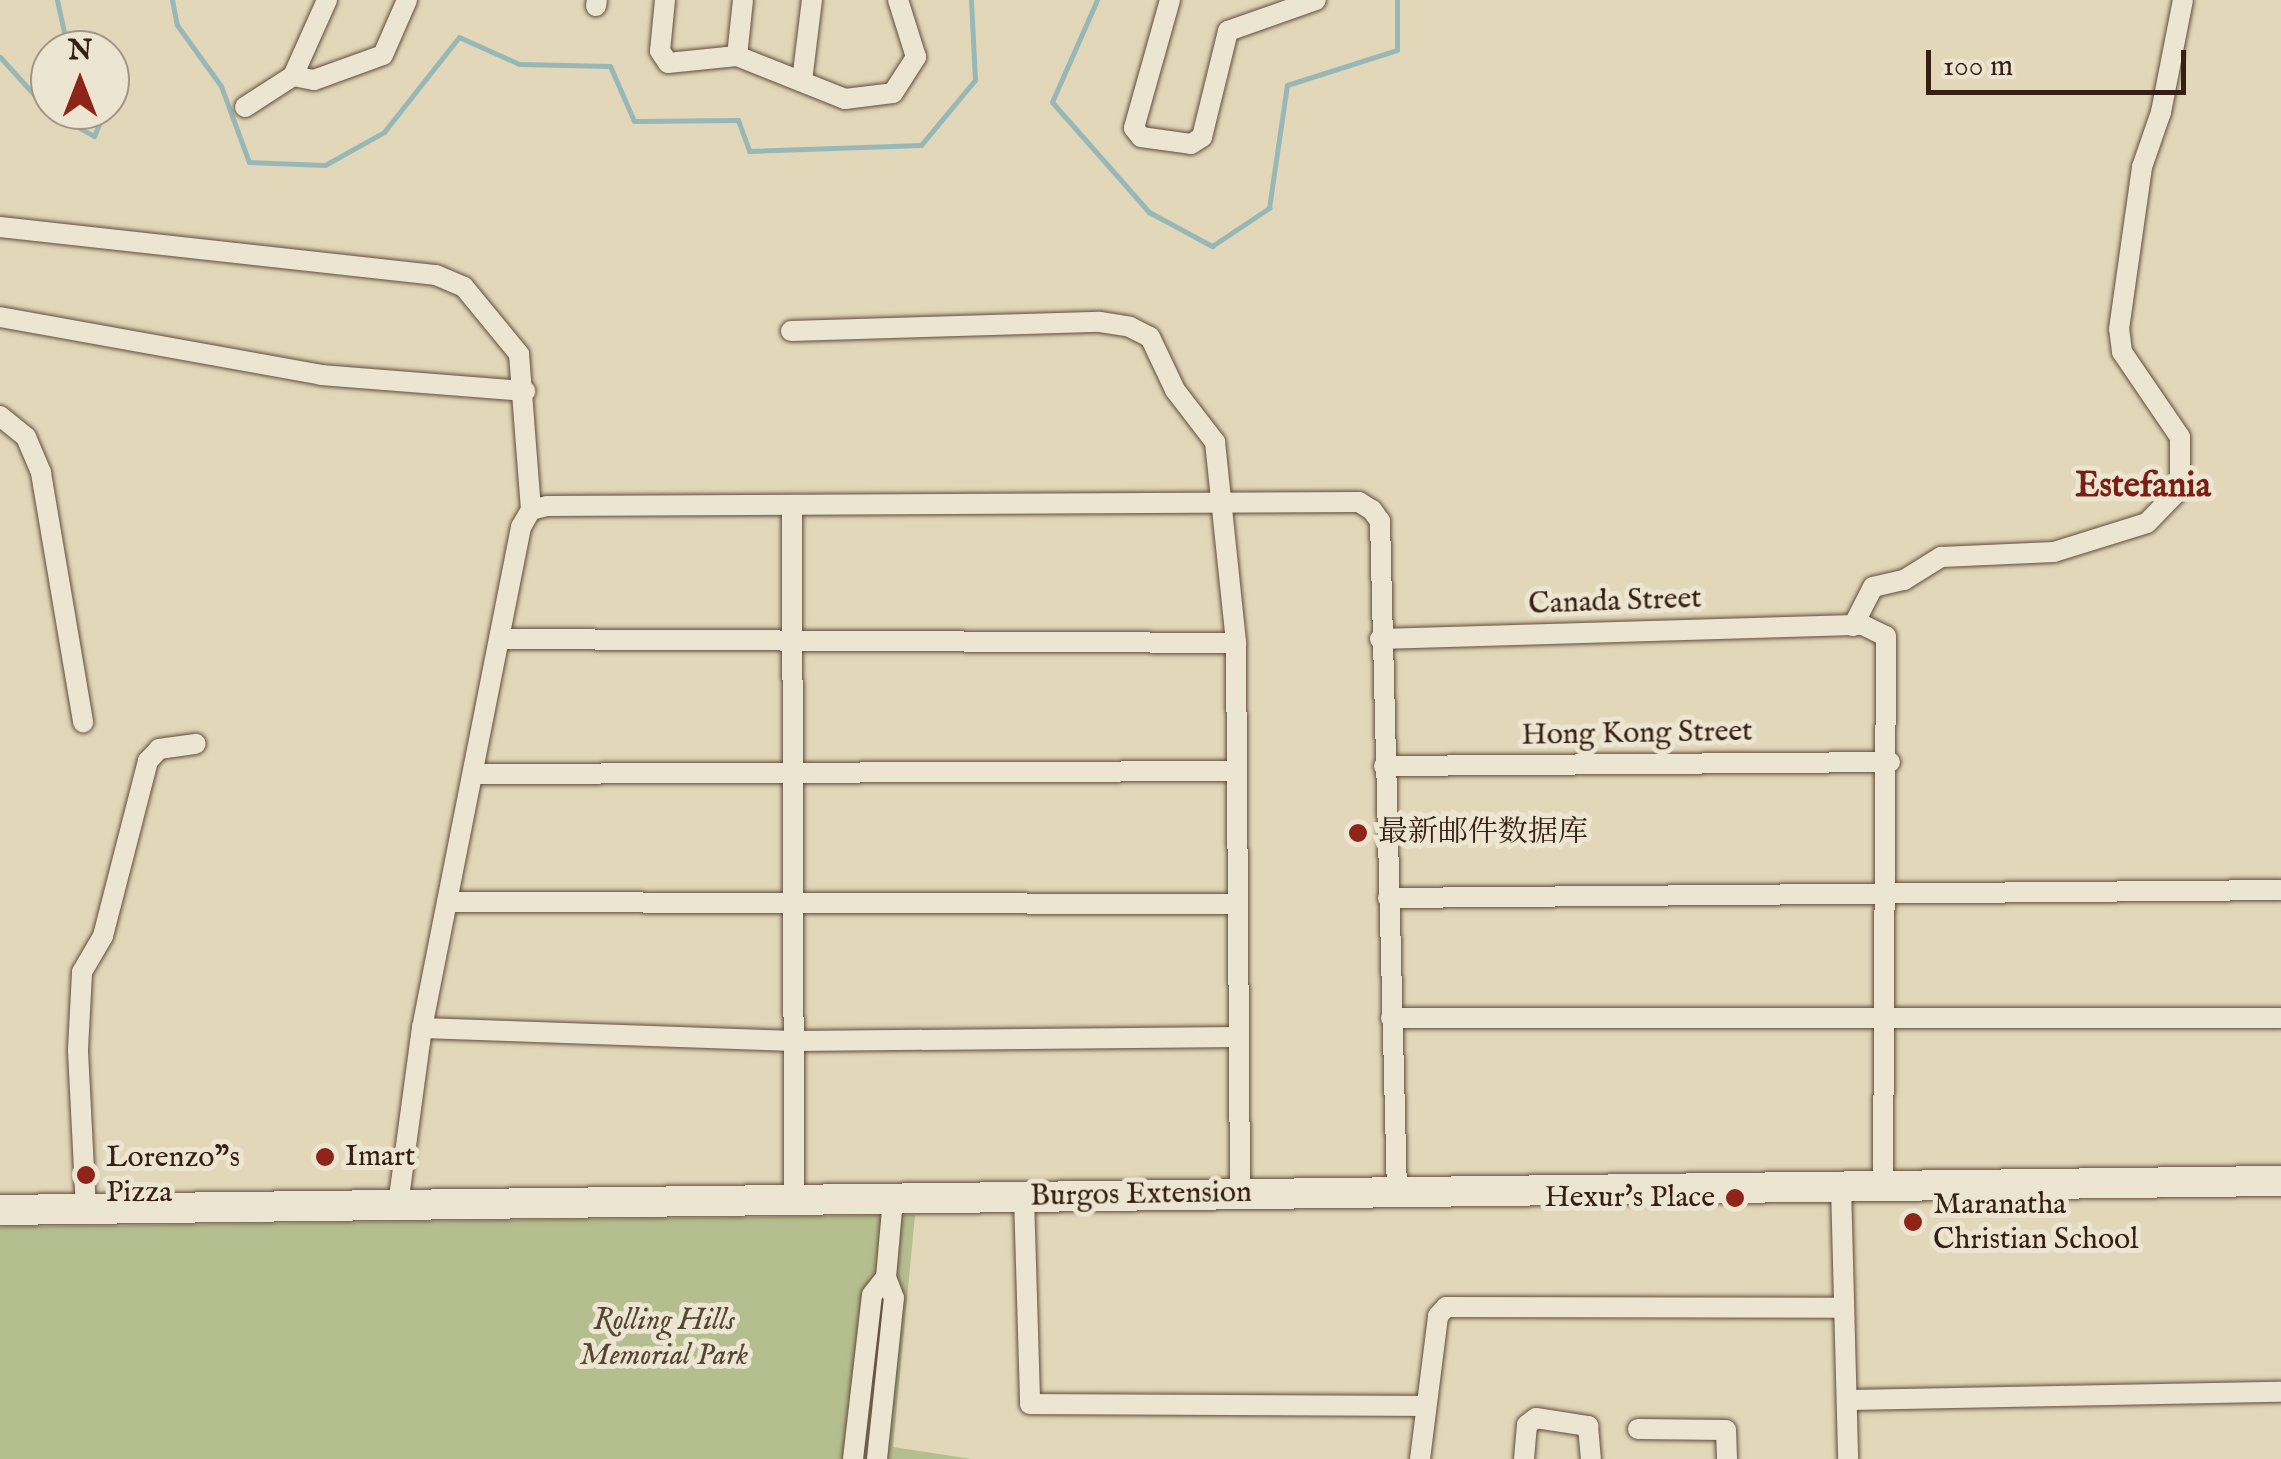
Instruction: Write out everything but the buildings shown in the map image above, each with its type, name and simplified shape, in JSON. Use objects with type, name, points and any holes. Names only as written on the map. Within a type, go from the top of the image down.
[{"type":"main road","name":"Burgos Extension","points":[[0,1210],[2281,1180]]},
{"type":"street","points":[[245,107],[293,76],[327,0]]},
{"type":"street","points":[[293,76],[314,80],[383,56],[407,0]]},
{"type":"street","points":[[665,0],[660,52],[668,63],[737,56],[845,99],[871,99],[893,92],[916,58],[898,0]]},
{"type":"street","points":[[737,56],[743,0]]},
{"type":"street","points":[[802,81],[812,0]]},
{"type":"street","points":[[1170,0],[1134,122],[1141,137],[1191,144],[1202,137],[1224,36],[1251,22],[1316,0]]},
{"type":"street","points":[[1251,22],[1254,0]]},
{"type":"street","points":[[1883,1186],[1882,891],[1890,762],[1886,636],[1876,626],[1852,626],[1873,587],[1904,580],[1946,555],[2054,552],[2147,523],[2180,489],[2180,438],[2122,352],[2119,329],[2142,167],[2162,112],[2183,0]]},
{"type":"street","points":[[0,228],[436,275],[464,287],[518,354],[525,391],[532,510],[522,527],[422,1028],[398,1206]]},
{"type":"street","points":[[0,317],[321,375],[525,391]]},
{"type":"street","points":[[791,331],[1100,322],[1130,327],[1150,338],[1175,390],[1215,442],[1236,643],[1240,1193]]},
{"type":"street","points":[[0,416],[26,437],[41,474],[83,722]]},
{"type":"street","points":[[532,510],[792,510],[1219,502],[1359,502],[1372,510],[1380,521],[1396,1191]]},
{"type":"street","points":[[792,510],[794,1200]]},
{"type":"street","name":"Canada Street","points":[[1380,639],[1852,626]]},
{"type":"street","points":[[500,639],[1236,643]]},
{"type":"street","points":[[86,1209],[78,1049],[82,972],[103,936],[148,762],[159,748],[196,744]]},
{"type":"street","name":"Hong Kong Street","points":[[1384,766],[1890,762]]},
{"type":"street","points":[[473,774],[1237,771]]},
{"type":"street","points":[[1388,898],[2281,890]]},
{"type":"street","points":[[449,902],[1238,904]]},
{"type":"street","points":[[1392,1018],[2281,1018]]},
{"type":"street","points":[[422,1028],[794,1040],[1239,1038]]},
{"type":"street","points":[[1841,1186],[1848,1459]]},
{"type":"street","points":[[1024,1196],[1030,1404],[1426,1406]]},
{"type":"street","points":[[877,1459],[894,1298],[886,1277],[893,1198]]},
{"type":"street","points":[[854,1459],[872,1296],[886,1277]]},
{"type":"street","points":[[1420,1459],[1438,1316],[1446,1307],[1844,1308]]},
{"type":"street","points":[[1846,1400],[2281,1392]]},
{"type":"street","points":[[1524,1459],[1527,1425],[1536,1418],[1588,1426],[1591,1459]]},
{"type":"street","points":[[1638,1429],[1726,1430],[1727,1459]]},
{"type":"green space","name":"Rolling Hills Memorial Park","points":[[915,1215],[893,1447],[972,1459],[0,1459],[0,1227]]},
{"type":"waterway","points":[[57,0],[64,30]]},
{"type":"waterway","points":[[172,0],[177,25],[221,86],[249,162],[325,165],[384,132],[459,37],[519,64],[610,66],[634,121],[738,120],[749,151],[921,145],[975,80],[971,0]]},
{"type":"waterway","points":[[1097,0],[1052,102],[1149,212],[1212,246],[1269,208],[1287,85],[1397,50],[1397,0]]},
{"type":"waterway","points":[[0,57],[30,90]]},
{"type":"waterway","points":[[83,130],[94,136],[97,130]]},
{"type":"place","name":"最新邮件数据库","points":[[1358,833]]},
{"type":"place","name":"Imart","points":[[325,1157]]},
{"type":"place","name":"Lorenzo\"s Pizza","points":[[86,1175]]},
{"type":"place","name":"Hexur's Place","points":[[1735,1198]]},
{"type":"place","name":"Maranatha Christian School","points":[[1913,1222]]},
{"type":"district","name":"Estefania","points":[[2143,487]]}]
